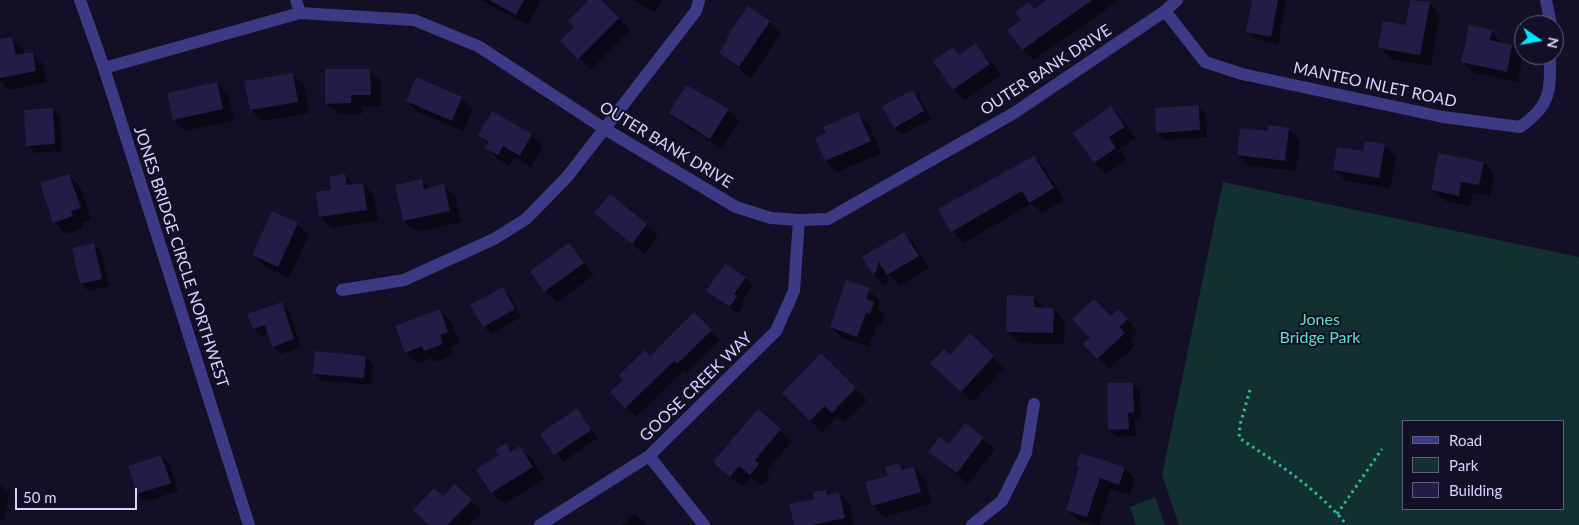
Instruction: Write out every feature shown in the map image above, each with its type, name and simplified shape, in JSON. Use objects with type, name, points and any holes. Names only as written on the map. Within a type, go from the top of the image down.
[{"type":"street","name":"JONES BRIDGE CIRCLE NORTHWEST","points":[[80,0],[104,68],[249,525]]},
{"type":"street","points":[[296,0],[300,13]]},
{"type":"street","points":[[342,290],[404,280],[494,239],[526,220],[567,177],[605,129],[696,11],[699,0]]},
{"type":"street","name":"OUTER BANK DRIVE","points":[[104,68],[300,13],[414,20],[478,46],[605,129],[736,207],[771,218],[799,220],[828,219],[1014,113],[1165,11],[1177,0]]},
{"type":"street","points":[[1546,0],[1549,15]]},
{"type":"street","name":"MANTEO INLET ROAD","points":[[1165,11],[1205,62],[1242,74],[1443,117],[1520,127],[1536,116],[1550,92],[1550,65]]},
{"type":"street","name":"GOOSE CREEK WAY","points":[[540,525],[649,456],[776,331],[794,291],[799,220]]},
{"type":"street","points":[[972,525],[1002,501],[1026,453],[1034,404]]},
{"type":"street","points":[[649,456],[704,525]]},
{"type":"path","points":[[1250,390],[1240,425],[1239,438],[1304,481],[1347,525]]},
{"type":"path","points":[[1338,514],[1382,449]]},
{"type":"green space","name":"Jones Bridge Park","points":[[1223,182],[1579,257],[1579,525],[1179,525],[1162,475]]},
{"type":"green space","points":[[1155,497],[1165,525],[1136,525],[1130,507]]},
{"type":"building","points":[[489,0],[524,0],[516,15]]},
{"type":"building","points":[[588,0],[601,0],[619,18],[578,59],[560,41],[574,27],[568,21]]},
{"type":"building","points":[[1046,0],[1092,0],[1022,50],[1007,30],[1021,20],[1015,12],[1029,2],[1034,9]]},
{"type":"building","points":[[1252,0],[1278,0],[1271,37],[1246,32]]},
{"type":"building","points":[[1410,0],[1430,2],[1420,55],[1378,48],[1383,21],[1406,25]]},
{"type":"building","points":[[748,6],[770,21],[739,67],[719,53],[728,39],[726,38]]},
{"type":"building","points":[[1469,25],[1492,30],[1490,40],[1512,45],[1507,72],[1461,62]]},
{"type":"building","points":[[12,37],[16,55],[33,52],[36,71],[0,78],[0,39]]},
{"type":"building","points":[[976,43],[990,64],[953,90],[933,61],[953,47],[959,55]]},
{"type":"building","points":[[325,69],[370,69],[371,95],[351,95],[351,103],[325,104]]},
{"type":"building","points":[[293,73],[298,102],[250,110],[244,81]]},
{"type":"building","points":[[416,77],[462,97],[452,121],[406,101]]},
{"type":"building","points":[[217,82],[223,109],[173,120],[167,93]]},
{"type":"building","points":[[686,85],[729,109],[710,139],[669,113]]},
{"type":"building","points":[[913,90],[924,111],[894,128],[882,106]]},
{"type":"building","points":[[1199,105],[1200,130],[1156,133],[1155,108]]},
{"type":"building","points":[[1111,106],[1125,127],[1109,137],[1116,148],[1094,163],[1073,133]]},
{"type":"building","points":[[53,108],[55,144],[26,146],[24,110]]},
{"type":"building","points":[[492,111],[532,134],[520,156],[503,146],[498,155],[485,148],[489,142],[478,135]]},
{"type":"building","points":[[858,112],[871,141],[825,161],[815,138],[826,133],[823,127]]},
{"type":"building","points":[[1268,125],[1289,128],[1285,161],[1237,155],[1240,128],[1268,131]]},
{"type":"building","points":[[1365,141],[1385,144],[1379,178],[1333,170],[1337,147],[1363,151]]},
{"type":"building","points":[[1438,153],[1484,162],[1479,185],[1461,182],[1459,196],[1431,190]]},
{"type":"building","points":[[1034,156],[1054,188],[1029,203],[1022,191],[951,232],[938,209]]},
{"type":"building","points":[[69,174],[81,208],[71,211],[73,216],[53,223],[40,183]]},
{"type":"building","points":[[345,174],[347,185],[363,183],[367,210],[319,217],[316,192],[331,190],[329,177]]},
{"type":"building","points":[[422,179],[424,189],[444,184],[450,211],[403,221],[395,185]]},
{"type":"building","points":[[610,194],[647,224],[632,244],[594,213]]},
{"type":"building","points":[[272,211],[298,223],[278,267],[252,255]]},
{"type":"building","points":[[904,232],[919,256],[887,275],[879,262],[874,276],[862,257]]},
{"type":"building","points":[[94,243],[102,279],[80,284],[72,248]]},
{"type":"building","points":[[569,243],[584,263],[544,292],[530,271]]},
{"type":"building","points":[[725,264],[746,277],[734,294],[737,296],[730,307],[706,291]]},
{"type":"building","points":[[846,280],[870,288],[866,299],[874,302],[870,314],[866,313],[857,337],[830,327]]},
{"type":"building","points":[[503,287],[515,309],[483,327],[470,305]]},
{"type":"building","points":[[1007,295],[1034,296],[1034,307],[1054,308],[1053,333],[1006,332]]},
{"type":"building","points":[[1094,299],[1111,316],[1118,309],[1128,319],[1119,327],[1125,333],[1097,359],[1083,344],[1090,338],[1072,319]]},
{"type":"building","points":[[282,302],[294,339],[272,347],[265,325],[253,329],[247,314]]},
{"type":"building","points":[[440,309],[448,332],[440,335],[443,344],[424,351],[422,346],[405,353],[395,326]]},
{"type":"building","points":[[694,312],[712,330],[677,364],[674,361],[625,408],[610,392],[623,380],[619,375],[645,350],[650,356]]},
{"type":"building","points":[[970,333],[994,356],[961,392],[930,363],[944,349],[950,355]]},
{"type":"building","points":[[315,351],[366,356],[364,378],[313,374]]},
{"type":"building","points":[[821,353],[856,388],[832,413],[825,406],[810,421],[782,393]]},
{"type":"building","points":[[1107,383],[1133,383],[1134,412],[1128,413],[1129,429],[1108,430]]},
{"type":"building","points":[[577,408],[591,430],[554,455],[540,434]]},
{"type":"building","points":[[758,409],[781,429],[755,460],[759,464],[750,475],[739,466],[730,477],[713,462]]},
{"type":"building","points":[[965,423],[984,437],[957,473],[928,452],[940,437],[949,444]]},
{"type":"building","points":[[506,443],[511,452],[520,446],[533,467],[491,493],[476,469],[499,455],[495,450]]},
{"type":"building","points":[[1080,453],[1125,467],[1119,485],[1100,478],[1087,517],[1066,510],[1079,467],[1076,466]]},
{"type":"building","points":[[161,455],[171,483],[137,494],[128,466]]},
{"type":"building","points":[[900,463],[902,470],[914,467],[921,492],[872,506],[865,482],[888,476],[885,467]]},
{"type":"building","points":[[455,484],[472,500],[448,525],[429,525],[413,510],[434,488],[443,496]]},
{"type":"building","points":[[826,490],[827,495],[839,492],[845,518],[812,525],[794,525],[789,504],[814,499],[813,492]]}]
